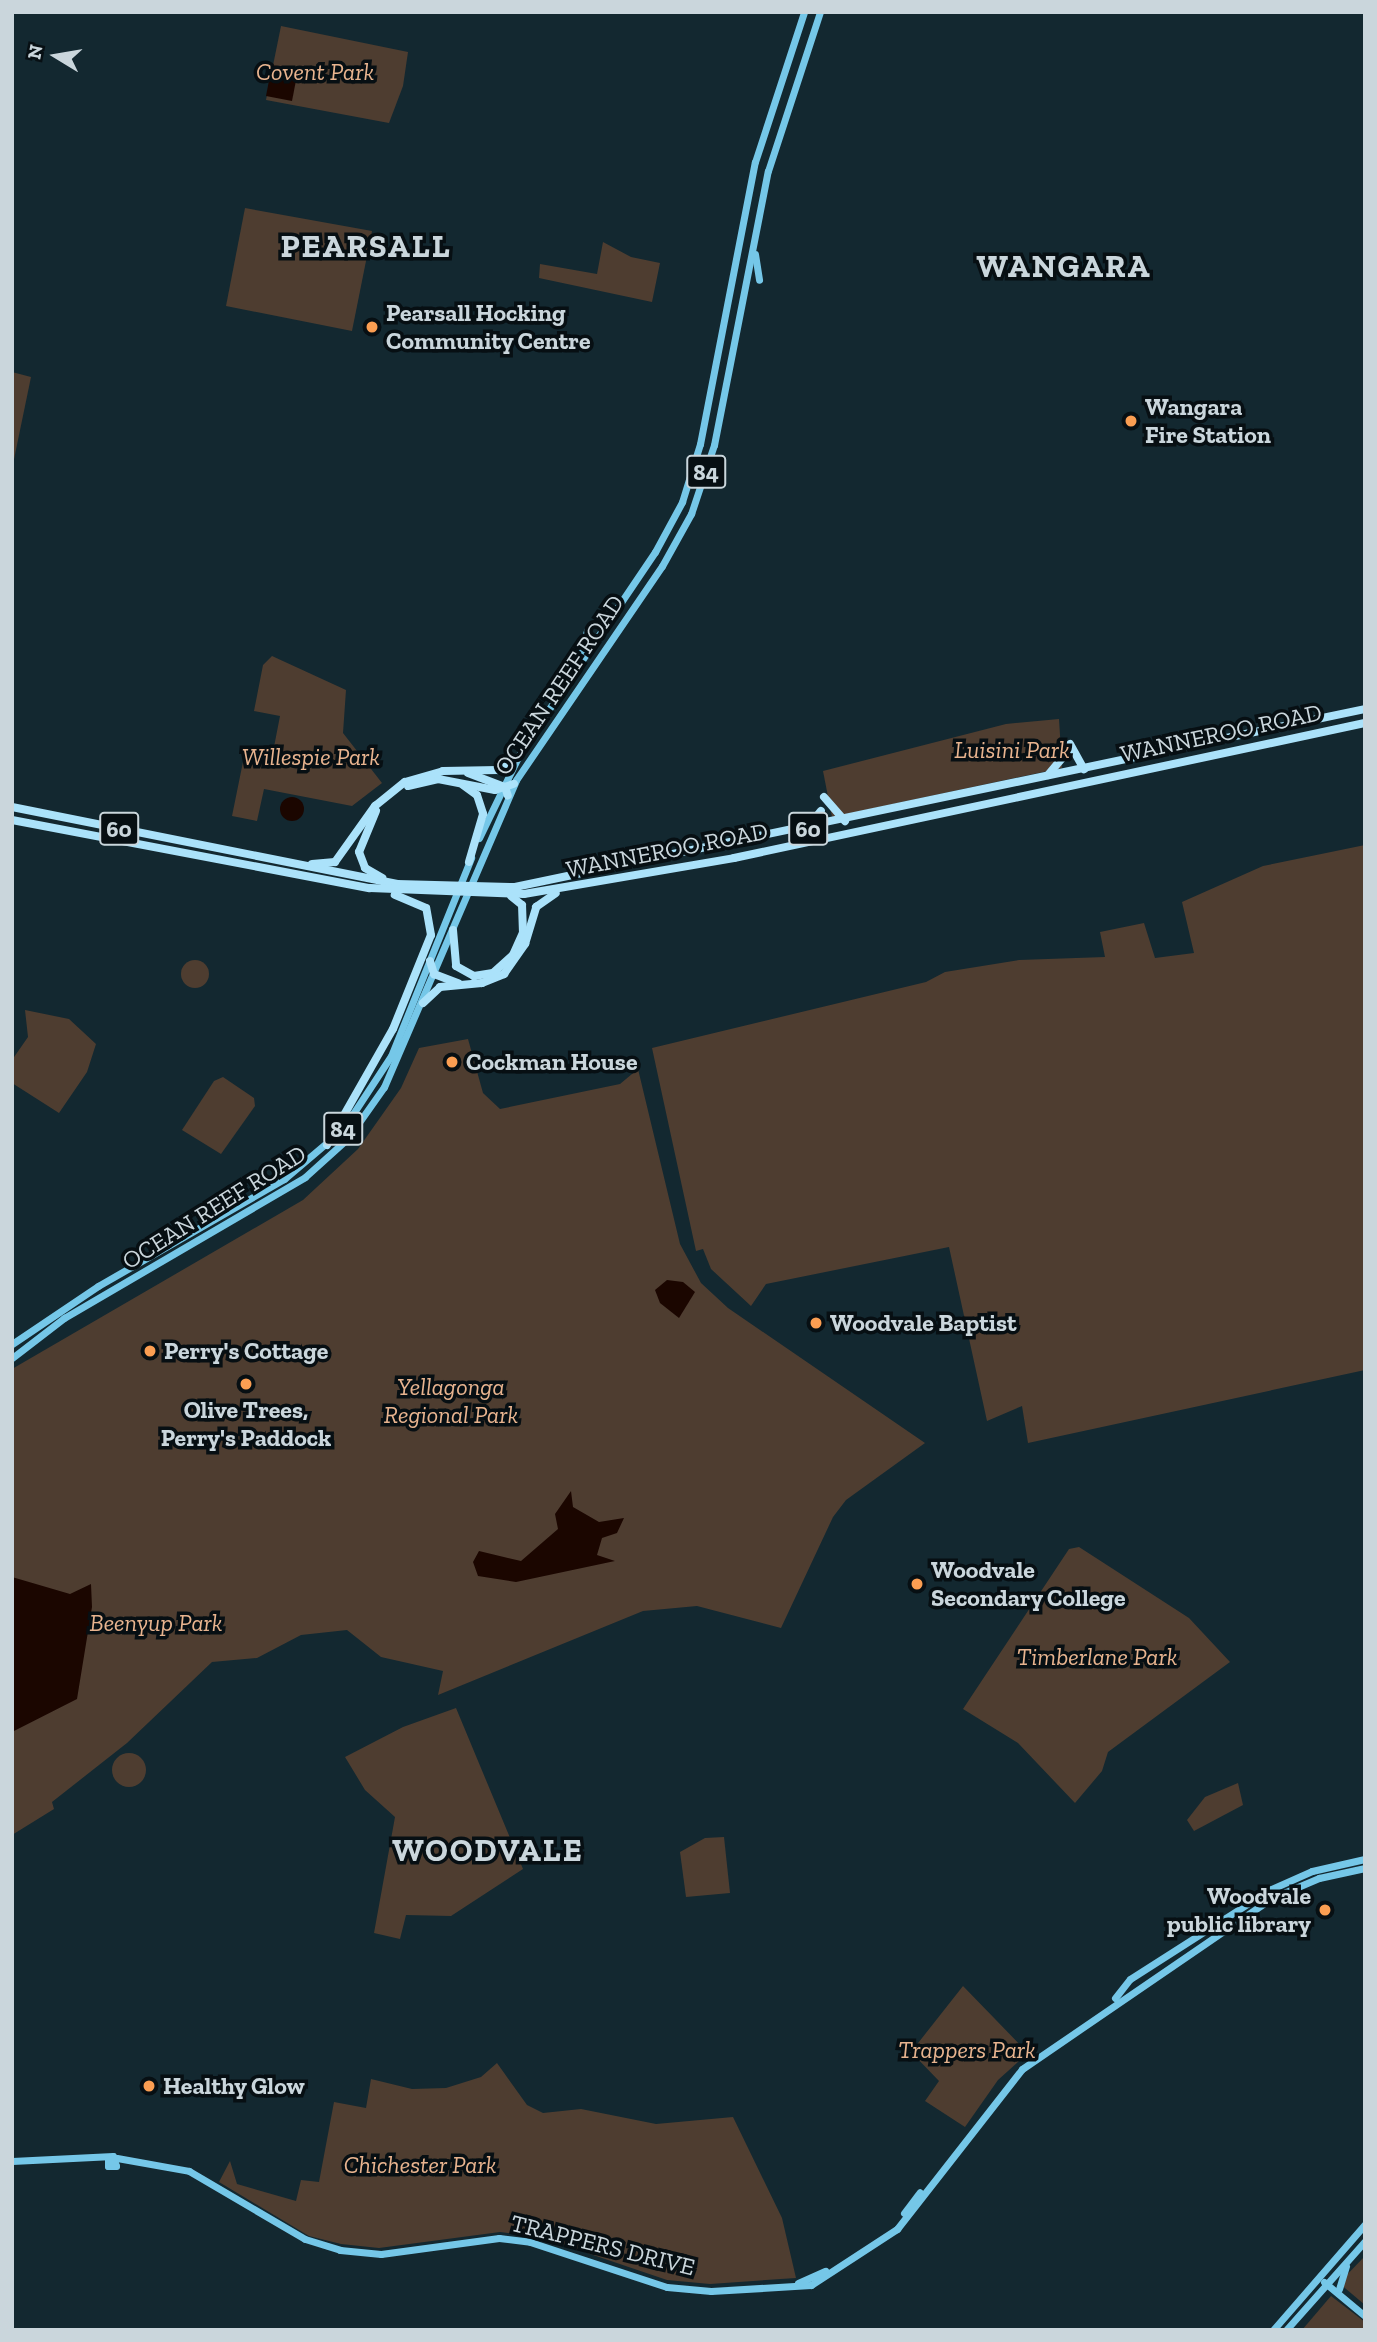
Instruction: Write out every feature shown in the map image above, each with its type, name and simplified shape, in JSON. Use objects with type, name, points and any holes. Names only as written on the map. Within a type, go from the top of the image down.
[{"type":"highway","name":"WANNEROO ROAD","points":[[478,892],[599,873],[1365,709]]},
{"type":"highway","name":"WANNEROO ROAD","points":[[12,820],[370,888],[507,895],[558,891],[1365,723]]},
{"type":"highway","points":[[1070,744],[1084,769]]},
{"type":"highway","points":[[1043,778],[1056,770],[1064,755]]},
{"type":"highway","points":[[278,862],[335,862],[390,792],[423,775],[498,769],[516,758]]},
{"type":"highway","points":[[462,772],[506,789]]},
{"type":"highway","points":[[411,886],[375,876],[359,852],[378,809],[415,783],[450,779],[506,789]]},
{"type":"highway","points":[[415,783],[454,783],[478,795],[483,814],[469,862]]},
{"type":"highway","points":[[824,797],[845,821]]},
{"type":"highway","name":"60","points":[[12,807],[278,862],[452,892]]},
{"type":"highway","points":[[805,830],[821,811]]},
{"type":"highway","name":"60","points":[[118,828],[116,838],[163,850]]},
{"type":"highway","points":[[327,1145],[393,1029],[431,935],[432,918],[423,904],[370,888]]},
{"type":"highway","points":[[423,1003],[440,987],[490,981],[510,968],[525,944],[532,913],[558,891]]},
{"type":"highway","points":[[453,930],[453,958],[461,971],[480,976],[499,969],[517,949],[524,927],[520,901],[507,895]]},
{"type":"highway","points":[[430,961],[434,974],[461,984]]},
{"type":"main road","name":"OCEAN REEF ROAD","points":[[12,1358],[64,1318],[284,1192],[325,1162],[384,1087],[453,930],[516,758],[666,534],[691,478],[755,162],[804,12]]},
{"type":"main road","name":"OCEAN REEF ROAD","points":[[12,1344],[98,1286],[226,1216],[327,1145],[391,1056],[469,862],[506,789],[662,566],[691,513],[714,444],[754,239],[785,104],[820,12]]},
{"type":"main road","points":[[754,239],[759,280]]},
{"type":"main road","points":[[566,684],[585,648],[587,630]]},
{"type":"main road","points":[[1365,1859],[1312,1871],[1269,1890],[1135,1978],[1142,1989],[1272,1898],[1319,1878],[1365,1868]]},
{"type":"main road","name":"TRAPPERS DRIVE","points":[[807,2280],[874,2244],[1009,2077],[1135,1978]]},
{"type":"main road","points":[[1127,1983],[1131,1993]]},
{"type":"main road","name":"TRAPPERS DRIVE","points":[[12,2163],[112,2162],[175,2167],[208,2181],[305,2239],[341,2249],[381,2254],[499,2238],[530,2242],[667,2287],[711,2291],[807,2280],[863,2256],[897,2229],[1021,2069],[1131,1993],[1142,1989]]},
{"type":"main road","points":[[1273,2330],[1365,2224]]},
{"type":"main road","points":[[1286,2330],[1365,2241]]},
{"type":"main road","points":[[1339,2289],[1351,2256]]},
{"type":"main road","points":[[1320,2275],[1365,2316]]},
{"type":"main road","points":[[1328,2282],[1365,2311]]},
{"type":"main road","points":[[1319,2291],[1346,2301]]},
{"type":"green space","name":"Covent Park","points":[[281,26],[408,52],[403,86],[389,123],[266,100]]},
{"type":"green space","points":[[245,208],[372,231],[352,331],[226,306]]},
{"type":"green space","points":[[603,242],[631,257],[660,263],[652,302],[539,278],[540,264],[597,274]]},
{"type":"green space","points":[[12,372],[31,377],[12,469]]},
{"type":"green space","name":"Willespie Park","points":[[272,656],[346,690],[343,733],[382,783],[352,806],[264,789],[257,821],[232,816],[246,747],[273,752],[280,716],[254,711],[263,665]]},
{"type":"green space","name":"Luisini Park","points":[[1059,719],[1062,768],[832,817],[823,771],[1006,724]]},
{"type":"green space","points":[[1365,845],[1365,1370],[1028,1443],[1022,1406],[987,1421],[949,1247],[766,1284],[751,1306],[711,1269],[703,1249],[696,1251],[652,1048],[926,982],[945,972],[1019,960],[1105,957],[1100,932],[1144,923],[1155,958],[1194,953],[1182,902],[1263,866]]},
{"type":"green space","points":[[195,960],[205,964],[209,974],[205,984],[195,988],[185,984],[181,974],[185,964]]},
{"type":"green space","points":[[25,1010],[69,1019],[96,1044],[87,1072],[59,1113],[12,1083],[12,1060],[28,1037]]},
{"type":"green space","name":"Yellagonga Regional Park","points":[[468,1039],[483,1093],[500,1109],[620,1084],[638,1069],[680,1244],[701,1283],[728,1308],[925,1443],[846,1500],[833,1517],[781,1628],[697,1606],[643,1611],[438,1695],[443,1671],[381,1657],[347,1630],[301,1635],[257,1658],[212,1662],[127,1743],[52,1802],[54,1809],[12,1835],[12,1369],[303,1200],[358,1149],[401,1088],[419,1048]]},
{"type":"green space","points":[[223,1077],[254,1098],[255,1106],[221,1154],[182,1130],[214,1081]]},
{"type":"green space","name":"Timberlane Park","points":[[1079,1547],[1189,1618],[1230,1662],[1108,1752],[1102,1771],[1075,1803],[1018,1743],[963,1709],[1069,1549]]},
{"type":"green space","points":[[456,1708],[523,1869],[451,1916],[406,1915],[400,1939],[374,1933],[395,1817],[365,1790],[345,1757],[403,1727]]},
{"type":"green space","points":[[129,1753],[141,1758],[146,1770],[141,1782],[129,1787],[117,1782],[112,1770],[117,1758]]},
{"type":"green space","points":[[1238,1783],[1243,1805],[1194,1831],[1187,1820],[1205,1797]]},
{"type":"green space","points":[[724,1837],[730,1893],[686,1897],[680,1852],[705,1838]]},
{"type":"green space","name":"Trappers Park","points":[[963,1986],[1028,2053],[998,2080],[965,2127],[925,2101],[939,2081],[911,2052]]},
{"type":"green space","name":"Chichester Park","points":[[497,2063],[527,2105],[543,2113],[581,2109],[656,2124],[733,2117],[782,2218],[796,2278],[710,2284],[667,2280],[540,2237],[500,2232],[379,2248],[341,2244],[309,2236],[219,2182],[230,2161],[237,2184],[296,2201],[301,2180],[319,2182],[334,2102],[366,2108],[371,2079],[412,2089],[446,2088],[481,2077]]},
{"type":"green space","points":[[1365,2256],[1365,2305],[1339,2283]]},
{"type":"green space","points":[[1331,2296],[1365,2322],[1365,2329],[1302,2330]]},
{"type":"shaded area","points":[[272,65],[298,70],[292,101],[266,96]]},
{"type":"shaded area","points":[[292,797],[303,804],[304,809],[297,820],[292,821],[281,814],[280,809],[287,798]]},
{"type":"shaded area","points":[[667,1280],[683,1282],[695,1292],[679,1318],[660,1303],[655,1290]]},
{"type":"shaded area","points":[[571,1491],[573,1507],[599,1522],[624,1518],[617,1533],[602,1538],[597,1555],[615,1561],[516,1582],[478,1576],[473,1562],[479,1551],[521,1561],[558,1529],[555,1514]]},
{"type":"shaded area","points":[[12,1577],[70,1594],[91,1584],[92,1607],[77,1699],[12,1732]]},
{"type":"place","name":"Pearsall Hocking Community Centre","points":[[372,327]]},
{"type":"place","name":"Wangara Fire Station","points":[[1131,421]]},
{"type":"place","name":"Cockman House","points":[[452,1062]]},
{"type":"place","name":"Woodvale Baptist","points":[[816,1323]]},
{"type":"place","name":"Perry's Cottage","points":[[150,1351]]},
{"type":"place","name":"Olive Trees, Perry's Paddock","points":[[246,1384]]},
{"type":"place","name":"Woodvale Secondary College","points":[[917,1584]]},
{"type":"place","name":"Woodvale public library","points":[[1325,1910]]},
{"type":"place","name":"Healthy Glow","points":[[149,2086]]},
{"type":"district","name":"PEARSALL","points":[[366,246]]},
{"type":"district","name":"WANGARA","points":[[1064,266]]},
{"type":"district","name":"WOODVALE","points":[[488,1850]]},
{"type":"park label","name":"Beenyup Park","points":[[156,1623]]}]
